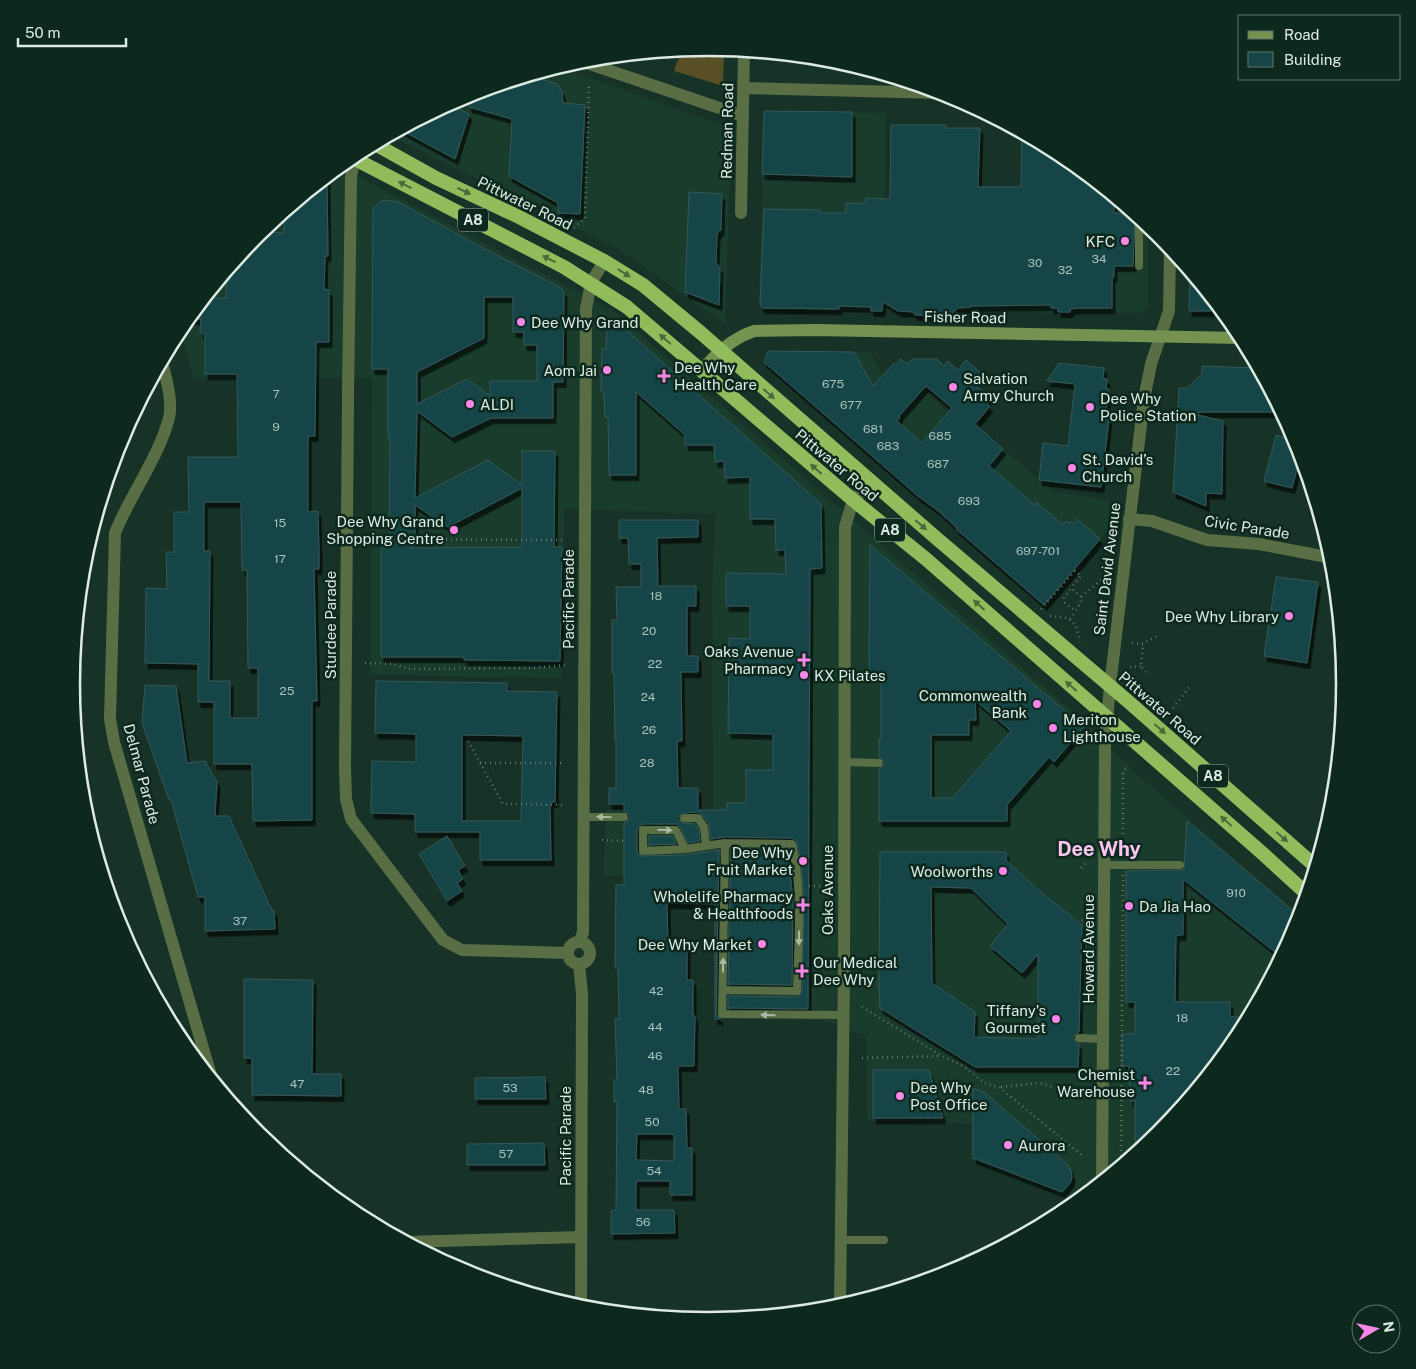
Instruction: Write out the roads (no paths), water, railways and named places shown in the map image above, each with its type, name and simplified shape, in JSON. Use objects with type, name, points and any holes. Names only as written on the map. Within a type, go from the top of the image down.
[{"type":"highway","name":"Pittwater Road","points":[[382,148],[436,178],[519,216],[604,261],[643,285],[720,349],[1110,686],[1310,862]]},
{"type":"highway","name":"Pittwater Road","points":[[362,160],[564,267],[627,307],[853,500],[926,559],[1302,889]]},
{"type":"main road","name":"Fisher Road","points":[[702,371],[720,349],[745,334],[754,331],[1232,338]]},
{"type":"street","name":"Redman Road","points":[[741,212],[744,58]]},
{"type":"street","points":[[597,66],[743,116]]},
{"type":"street","points":[[744,88],[916,92]]},
{"type":"street","name":"Sturdee Parade","points":[[353,167],[350,248],[346,799],[352,819],[442,940],[462,950],[567,953]]},
{"type":"street","name":"Saint David Avenue","points":[[1107,718],[1144,399],[1151,364],[1168,311],[1170,259]]},
{"type":"street","name":"Pacific Parade","points":[[580,941],[583,932],[586,309],[591,283],[604,261]]},
{"type":"street","name":"Delmar Parade","points":[[164,370],[169,392],[169,417],[158,447],[115,534],[110,719],[114,742],[208,1064]]},
{"type":"street","name":"Oaks Avenue","points":[[840,1299],[845,527],[853,500],[871,481]]},
{"type":"street","name":"Civic Parade","points":[[1129,519],[1152,521],[1207,540],[1259,544],[1323,556]]},
{"type":"street","name":"Howard Avenue","points":[[1102,1173],[1105,751],[1107,718]]},
{"type":"street","points":[[580,941],[587,945],[590,952],[586,962],[579,964],[570,960],[567,953],[573,943],[580,941]]},
{"type":"street","name":"Pacific Parade","points":[[579,964],[582,994],[581,1300]]},
{"type":"street","points":[[418,1242],[581,1237]]},
{"type":"lane","points":[[1138,227],[1139,266]]},
{"type":"lane","points":[[844,762],[879,763]]},
{"type":"lane","points":[[583,817],[624,818]]},
{"type":"lane","points":[[684,818],[698,818],[704,827],[706,846]]},
{"type":"lane","points":[[685,849],[676,830],[643,830],[643,851],[685,849],[725,843],[792,844],[798,866],[799,936],[797,991],[723,990]]},
{"type":"lane","points":[[725,843],[722,1014],[843,1016]]},
{"type":"lane","points":[[1104,865],[1180,865]]},
{"type":"lane","points":[[1079,1038],[1103,1039]]},
{"type":"lane","points":[[840,1240],[884,1240]]},
{"type":"place","name":"KFC","points":[[1125,241]]},
{"type":"place","name":"Dee Why Grand","points":[[521,322]]},
{"type":"place","name":"Aom Jai","points":[[607,370]]},
{"type":"place","name":"Dee Why Health Care","points":[[664,376]]},
{"type":"place","name":"Salvation Army Church","points":[[953,387]]},
{"type":"place","name":"ALDI","points":[[470,404]]},
{"type":"place","name":"Dee Why Police Station","points":[[1090,407]]},
{"type":"place","name":"St. David’s Church","points":[[1072,468]]},
{"type":"place","name":"Dee Why Grand Shopping Centre","points":[[454,530]]},
{"type":"place","name":"Dee Why Library","points":[[1289,616]]},
{"type":"place","name":"Oaks Avenue Pharmacy","points":[[804,660]]},
{"type":"place","name":"KX Pilates","points":[[804,675]]},
{"type":"place","name":"Commonwealth Bank","points":[[1037,704]]},
{"type":"place","name":"Meriton Lighthouse","points":[[1053,728]]},
{"type":"place","name":"Dee Why Fruit Market","points":[[803,861]]},
{"type":"place","name":"Woolworths","points":[[1003,871]]},
{"type":"place","name":"Wholelife Pharmacy & Healthfoods","points":[[803,905]]},
{"type":"place","name":"Da Jia Hao","points":[[1129,906]]},
{"type":"place","name":"Dee Why Market","points":[[762,944]]},
{"type":"place","name":"Our Medical Dee Why","points":[[802,971]]},
{"type":"place","name":"Tiffany's Gourmet","points":[[1056,1019]]},
{"type":"place","name":"Chemist Warehouse","points":[[1145,1083]]},
{"type":"place","name":"Dee Why Post Office","points":[[900,1096]]},
{"type":"place","name":"Aurora","points":[[1008,1145]]},
{"type":"district","name":"Dee Why","points":[[1099,849]]}]
